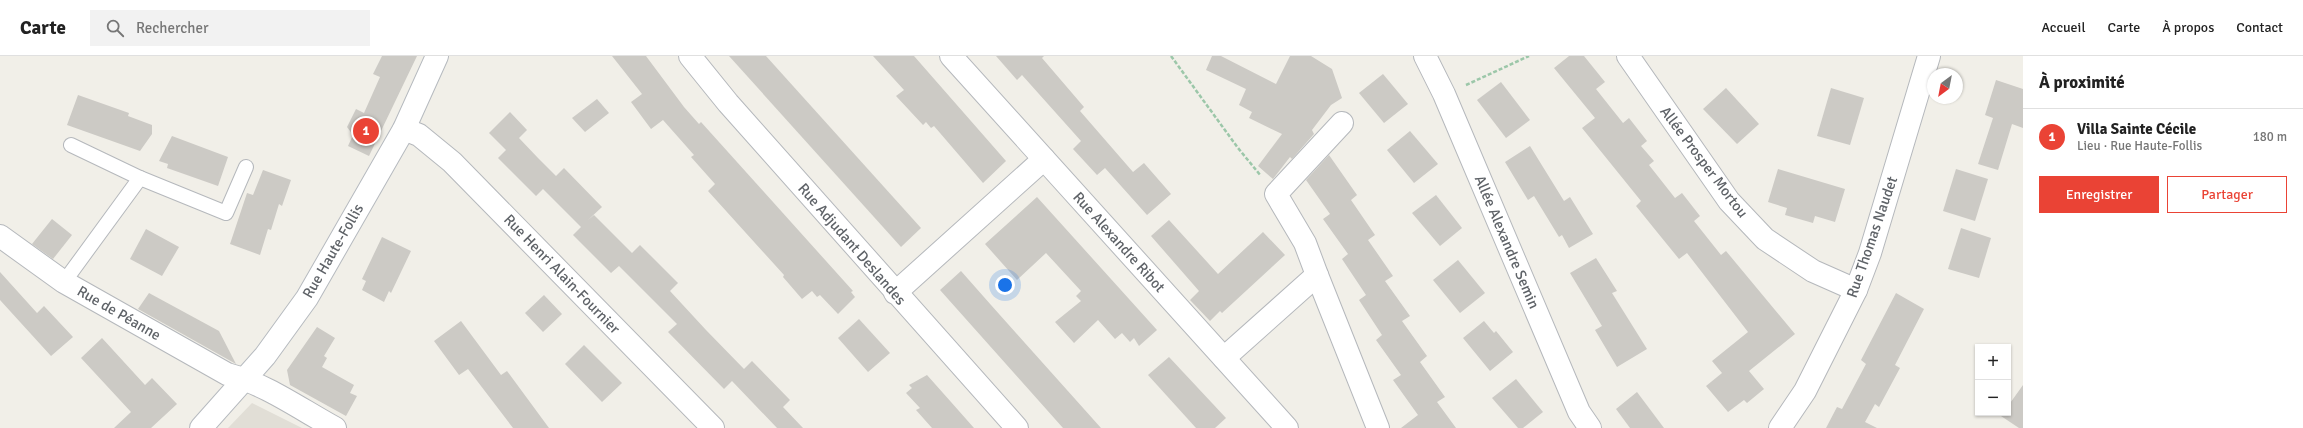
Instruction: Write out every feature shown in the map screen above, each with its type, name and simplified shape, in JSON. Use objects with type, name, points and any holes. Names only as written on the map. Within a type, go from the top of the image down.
[{"type":"street","name":"Rue Haute-Follis","points":[[201,428],[265,356],[307,298],[404,129],[437,56]]},
{"type":"street","name":"Rue Adjudant Deslandes","points":[[690,56],[728,102],[895,293],[1017,428]]},
{"type":"street","name":"Rue Alexandre Ribot","points":[[951,56],[1287,428]]},
{"type":"street","name":"Allée Alexandre Semin","points":[[1425,56],[1444,94],[1579,412],[1590,428]]},
{"type":"street","name":"Allée Prosper Mortou","points":[[1628,56],[1729,201],[1764,239],[1813,271],[1856,290]]},
{"type":"street","name":"Rue Thomas Naudet","points":[[1780,428],[1805,392],[1856,290],[1870,253],[1929,56]]},
{"type":"street","points":[[1342,123],[1276,194],[1305,243],[1378,428]]},
{"type":"street","name":"Rue Henri Alain-Fournier","points":[[404,129],[418,136],[452,162],[713,428]]},
{"type":"street","points":[[895,293],[1044,159]]},
{"type":"street","name":"Rue de Péanne","points":[[0,236],[64,282],[227,374],[245,379],[335,428]]},
{"type":"street","points":[[1224,358],[1317,275]]},
{"type":"lane","points":[[71,144],[140,178],[226,213],[246,167]]},
{"type":"lane","points":[[64,282],[140,178]]},
{"type":"path","points":[[1171,56],[1238,148],[1276,194]]},
{"type":"path","points":[[1444,94],[1529,56]]},
{"type":"shaded area","points":[[252,403],[302,428],[228,428]]},
{"type":"building","points":[[382,56],[417,56],[369,156],[348,146],[353,135],[347,127],[356,109],[364,113],[380,77],[373,74]]},
{"type":"building","points":[[612,56],[646,56],[684,107],[699,124],[701,122],[853,291],[851,292],[855,297],[838,314],[820,295],[817,297],[812,291],[802,299],[783,277],[784,275],[708,191],[715,184],[691,157],[694,155],[663,120],[651,129],[631,102],[642,94]]},
{"type":"building","points":[[729,56],[766,56],[921,228],[901,247]]},
{"type":"building","points":[[873,56],[914,56],[1006,161],[983,183],[934,126],[931,128],[926,122],[923,125],[896,96],[904,90]]},
{"type":"building","points":[[996,56],[1044,56],[1042,58],[1084,107],[1080,111],[1133,172],[1144,163],[1171,194],[1147,215],[1105,168],[1097,175],[1073,149],[1081,141],[1022,75],[1017,80]]},
{"type":"building","points":[[1212,56],[1221,56],[1276,84],[1290,56],[1311,56],[1332,69],[1342,98],[1331,105],[1312,130],[1314,134],[1292,159],[1290,157],[1273,179],[1258,166],[1282,134],[1249,118],[1252,112],[1239,105],[1246,89],[1206,70]]},
{"type":"building","points":[[1569,56],[1584,56],[1605,82],[1596,89],[1623,123],[1629,118],[1647,141],[1641,146],[1654,161],[1649,165],[1675,198],[1682,193],[1700,216],[1694,221],[1721,255],[1726,251],[1795,334],[1749,371],[1764,389],[1747,403],[1744,400],[1728,412],[1706,386],[1722,373],[1712,361],[1748,332],[1687,253],[1679,259],[1657,232],[1636,206],[1641,201],[1582,128],[1595,118],[1554,68]]},
{"type":"building","points":[[1383,74],[1408,104],[1384,123],[1359,93]]},
{"type":"building","points":[[1996,80],[2023,89],[2023,128],[2012,124],[1998,170],[1978,164],[1993,118],[1985,115]]},
{"type":"building","points":[[1501,82],[1530,120],[1506,138],[1477,100]]},
{"type":"building","points":[[1726,88],[1759,124],[1737,144],[1703,109]]},
{"type":"building","points":[[1831,88],[1864,98],[1850,145],[1817,136]]},
{"type":"building","points":[[78,95],[129,113],[128,116],[152,125],[152,134],[140,151],[67,125]]},
{"type":"building","points":[[597,99],[609,113],[585,132],[572,118]]},
{"type":"building","points":[[510,112],[527,130],[519,138],[538,158],[556,176],[564,168],[602,207],[588,220],[594,215],[632,253],[640,245],[678,283],[670,291],[706,330],[744,369],[752,361],[790,400],[783,407],[803,428],[777,428],[732,381],[724,389],[668,332],[677,324],[619,266],[611,273],[573,235],[581,227],[543,189],[536,196],[498,158],[506,150],[489,133]]},
{"type":"building","points":[[1410,131],[1438,164],[1414,183],[1387,150]]},
{"type":"building","points":[[172,136],[228,157],[218,186],[167,168],[168,164],[159,161]]},
{"type":"building","points":[[1530,146],[1564,201],[1570,197],[1593,234],[1569,248],[1562,235],[1559,237],[1534,196],[1528,200],[1505,162]]},
{"type":"building","points":[[1329,155],[1357,195],[1351,200],[1375,235],[1368,240],[1393,276],[1385,281],[1410,316],[1402,321],[1427,356],[1420,362],[1445,397],[1437,402],[1456,428],[1401,428],[1418,415],[1393,380],[1401,375],[1376,340],[1382,335],[1359,300],[1366,295],[1342,259],[1348,254],[1323,219],[1330,214],[1306,180]]},
{"type":"building","points":[[1778,169],[1845,189],[1835,222],[1815,216],[1813,223],[1785,215],[1787,208],[1768,202]]},
{"type":"building","points":[[1956,169],[1988,179],[1975,221],[1943,211]]},
{"type":"building","points":[[263,170],[291,180],[282,206],[279,204],[271,230],[268,229],[260,255],[230,244],[247,193],[253,195]]},
{"type":"building","points":[[1436,195],[1462,228],[1440,246],[1412,213]]},
{"type":"building","points":[[1037,197],[1157,330],[1139,346],[1134,338],[1130,342],[1122,333],[1115,339],[1098,320],[1074,343],[1055,322],[1081,301],[1076,296],[1081,291],[1046,253],[1017,280],[985,244]]},
{"type":"building","points":[[52,219],[72,235],[53,259],[32,244]]},
{"type":"building","points":[[1169,220],[1218,274],[1263,232],[1285,255],[1222,313],[1220,311],[1210,321],[1190,300],[1199,291],[1151,236]]},
{"type":"building","points":[[1961,228],[1991,238],[1979,278],[1948,269]]},
{"type":"building","points":[[146,229],[179,247],[162,276],[130,259]]},
{"type":"building","points":[[382,237],[411,251],[391,293],[389,291],[384,302],[362,290],[366,281],[362,279]]},
{"type":"building","points":[[1596,258],[1617,291],[1612,293],[1647,349],[1617,367],[1595,330],[1602,326],[1570,273]]},
{"type":"building","points":[[1458,260],[1485,293],[1460,313],[1433,280]]},
{"type":"building","points":[[961,271],[1101,428],[1063,428],[940,290]]},
{"type":"building","points":[[0,272],[37,313],[44,306],[73,337],[51,356],[0,300]]},
{"type":"building","points":[[149,293],[219,331],[236,364],[138,309]]},
{"type":"building","points":[[1896,293],[1924,309],[1895,365],[1900,368],[1879,407],[1875,404],[1865,422],[1877,428],[1826,428],[1837,407],[1842,409],[1866,364],[1861,360]]},
{"type":"building","points":[[544,295],[562,314],[543,332],[525,313]]},
{"type":"building","points":[[859,319],[890,353],[868,372],[838,338]]},
{"type":"building","points":[[461,321],[501,375],[507,371],[549,428],[513,428],[468,369],[459,375],[434,341]]},
{"type":"building","points":[[1484,321],[1494,333],[1496,331],[1513,352],[1490,371],[1463,338]]},
{"type":"building","points":[[317,327],[335,338],[324,356],[327,358],[322,367],[354,385],[350,393],[357,396],[346,416],[290,385],[287,370]]},
{"type":"building","points":[[102,338],[145,385],[152,378],[177,404],[151,428],[114,428],[131,412],[81,358]]},
{"type":"building","points":[[584,345],[622,383],[602,402],[565,364]]},
{"type":"building","points":[[1169,357],[1226,418],[1215,428],[1196,428],[1148,375]]},
{"type":"building","points":[[927,375],[974,428],[932,428],[916,410],[920,408],[906,393],[912,388],[909,385]]},
{"type":"building","points":[[1516,379],[1543,412],[1523,428],[1518,428],[1492,398]]},
{"type":"building","points":[[2023,385],[2023,428],[2019,428],[2001,416],[2011,416],[2011,402]]},
{"type":"building","points":[[1637,392],[1664,428],[1630,428],[1616,409]]},
{"type":"place","name":"Villa Sainte Cécile","points":[[366,131]]}]
